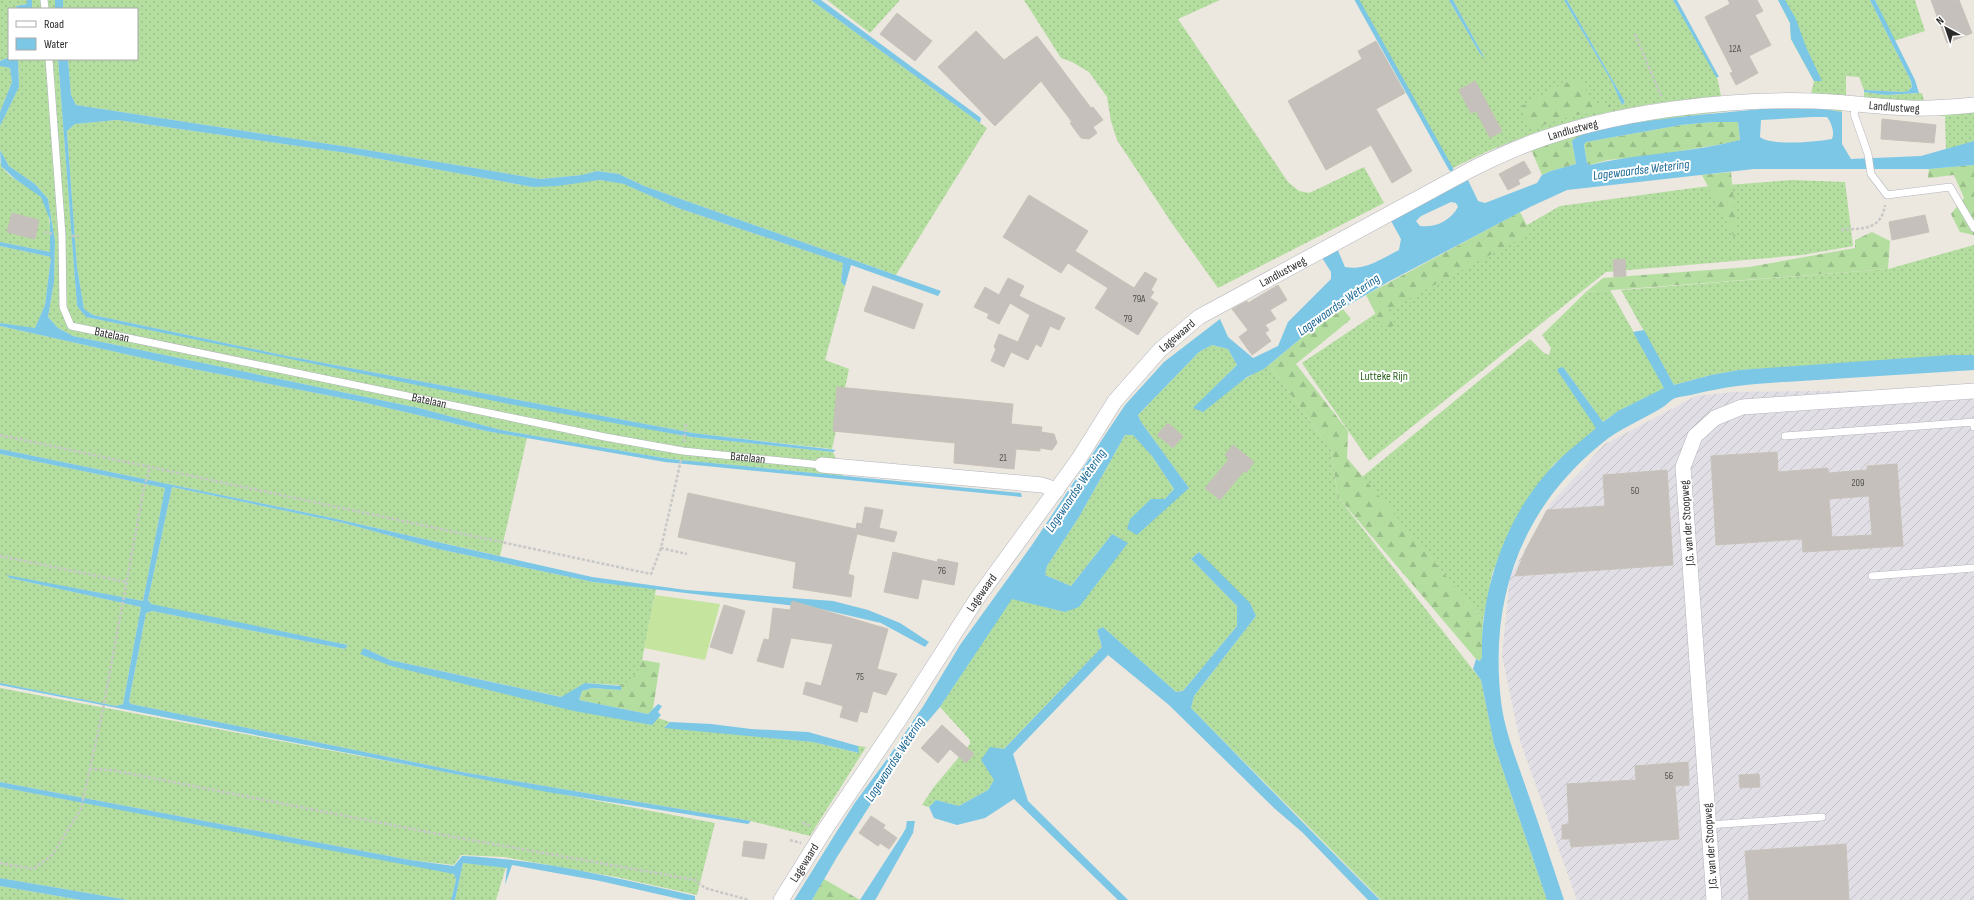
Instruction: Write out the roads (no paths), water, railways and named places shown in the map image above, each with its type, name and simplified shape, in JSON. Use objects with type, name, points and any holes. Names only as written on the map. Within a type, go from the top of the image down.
[{"type":"street","name":"Landlustweg","points":[[1211,309],[1510,150],[1598,123],[1667,110],[1770,101],[1814,101],[1912,108],[1974,106]]},
{"type":"street","name":"Lagewaard","points":[[782,900],[824,831],[899,720],[972,606],[1057,490],[1115,401],[1128,384],[1160,350],[1181,331],[1211,309]]},
{"type":"street","name":"J.G. van der Stoopweg","points":[[1714,900],[1683,467],[1695,436],[1715,418],[1742,407],[1974,391]]},
{"type":"street","name":"Batelaan","points":[[822,465],[1042,485],[1057,490]]},
{"type":"lane","name":"Batelaan","points":[[49,60],[62,235],[63,307],[71,326],[683,451],[822,465]]},
{"type":"lane","points":[[1856,105],[1854,114],[1868,154],[1871,174],[1887,195],[1950,187],[1974,228]]},
{"type":"lane","points":[[1786,436],[1974,422],[1974,427]]},
{"type":"lane","points":[[1872,576],[1974,568]]},
{"type":"lane","points":[[1708,825],[1822,817]]},
{"type":"water","points":[[27,0],[32,0],[32,8],[17,8],[16,6],[27,4]]},
{"type":"water","points":[[55,0],[63,0],[63,8],[55,8]]},
{"type":"water","points":[[811,0],[821,0],[981,118],[980,123]]},
{"type":"water","points":[[1449,0],[1453,0],[1485,59],[1479,52]]},
{"type":"water","points":[[1564,0],[1567,0],[1625,102],[1622,105],[1612,82]]},
{"type":"water","points":[[1673,0],[1677,0],[1719,77],[1716,77]]},
{"type":"water","points":[[1778,0],[1785,0],[1796,19],[1806,47],[1822,81],[1814,81],[1791,39],[1790,23]]},
{"type":"water","points":[[1870,0],[1875,0],[1915,80],[1919,93],[1886,95],[1864,92],[1864,90],[1903,92],[1908,91],[1912,87],[1911,81]]},
{"type":"water","points":[[8,57],[8,60],[18,60],[19,87],[0,126],[0,112],[12,82],[10,68],[0,66],[0,61]]},
{"type":"water","points":[[58,60],[68,60],[71,95],[76,105],[355,148],[540,179],[582,175],[597,171],[619,174],[644,186],[941,291],[938,296],[851,265],[845,286],[841,282],[843,263],[678,208],[624,184],[600,180],[557,186],[533,187],[347,153],[117,120],[75,124],[67,131],[77,267],[84,309],[93,315],[282,355],[693,433],[836,450],[833,452],[691,437],[509,404],[86,317],[77,306]]},
{"type":"water","name":"Lagewaardse Wetering","points":[[1760,109],[1824,109],[1842,112],[1842,144],[1851,159],[1921,156],[1974,141],[1974,165],[1929,169],[1754,169],[1567,190],[1530,207],[1388,282],[1324,319],[1264,369],[1247,377],[1203,412],[1193,408],[1237,365],[1228,349],[1212,345],[1199,352],[1138,415],[1141,422],[1189,488],[1137,535],[1127,529],[1130,519],[1151,499],[1165,499],[1174,489],[1152,456],[1133,435],[1125,435],[1079,517],[1047,566],[1045,575],[1071,586],[1112,534],[1128,543],[1079,607],[1065,612],[1012,599],[940,707],[911,741],[837,857],[812,900],[794,900],[854,804],[924,705],[960,645],[1032,545],[1125,405],[1164,362],[1220,319],[1228,337],[1253,358],[1278,346],[1288,322],[1331,279],[1331,272],[1319,253],[1336,246],[1345,267],[1352,268],[1366,266],[1379,260],[1399,250],[1401,239],[1390,219],[1468,180],[1478,201],[1485,203],[1537,183],[1542,175],[1551,171],[1576,164],[1572,141],[1584,134],[1660,119]],"holes":[[[1827,117],[1832,127],[1832,139],[1806,142],[1774,142],[1760,137],[1761,120]],[[1713,122],[1738,122],[1740,140],[1703,148],[1627,158],[1590,165],[1587,163],[1584,145],[1586,142],[1681,125]],[[1451,202],[1456,203],[1458,207],[1447,220],[1437,225],[1420,226],[1416,221],[1421,216]]]},
{"type":"water","points":[[0,150],[9,166],[35,184],[48,199],[55,241],[54,282],[48,317],[58,328],[73,336],[419,408],[501,430],[670,459],[1021,493],[1022,497],[665,462],[486,431],[362,402],[183,367],[0,326],[0,323],[35,328],[45,305],[51,257],[0,246],[0,242],[50,252],[50,220],[41,197],[15,179],[1,166]]},
{"type":"water","points":[[1644,330],[1674,385],[1711,375],[1739,370],[1950,355],[1974,355],[1974,370],[1734,386],[1675,398],[1663,407],[1608,438],[1573,470],[1550,497],[1531,527],[1516,559],[1506,592],[1500,627],[1499,663],[1502,711],[1507,732],[1564,900],[1547,900],[1494,744],[1481,680],[1473,669],[1476,659],[1480,661],[1482,657],[1486,605],[1500,553],[1510,528],[1538,483],[1560,459],[1596,428],[1557,370],[1563,367],[1603,422],[1618,411],[1664,388],[1633,332]]},
{"type":"water","points":[[0,449],[332,518],[592,577],[686,590],[833,601],[868,610],[900,623],[929,642],[925,647],[881,623],[821,609],[593,582],[438,549],[344,523],[172,487],[148,600],[151,604],[348,645],[345,649],[152,611],[146,613],[129,701],[131,704],[462,772],[751,821],[748,824],[547,792],[0,685],[0,683],[116,706],[123,704],[141,607],[10,578],[6,575],[143,601],[165,488],[0,454]]},
{"type":"water","points":[[1199,552],[1250,603],[1256,616],[1194,696],[1191,708],[1380,900],[1368,900],[1302,832],[1274,808],[1169,705],[1108,655],[1013,754],[1028,801],[1128,900],[1118,900],[1014,799],[985,818],[957,825],[934,818],[929,807],[936,800],[959,806],[988,790],[994,780],[981,760],[990,747],[1004,749],[1102,647],[1097,630],[1103,627],[1176,692],[1183,691],[1237,626],[1237,606],[1191,559]]},
{"type":"water","points":[[364,648],[390,660],[561,697],[585,683],[621,686],[621,690],[592,688],[582,691],[579,700],[648,714],[658,704],[662,706],[658,712],[661,715],[652,725],[574,711],[391,666],[360,654]]},
{"type":"water","points":[[670,722],[808,732],[858,746],[859,753],[813,742],[664,728]]},
{"type":"water","points":[[0,782],[410,860],[454,866],[462,856],[550,865],[608,876],[695,896],[695,900],[684,900],[600,881],[512,865],[505,885],[507,868],[463,863],[455,900],[451,900],[456,880],[454,874],[0,787]]},
{"type":"water","points":[[907,821],[915,821],[913,833],[877,897],[875,900],[860,900],[902,835],[906,828]]},
{"type":"water","points":[[0,878],[128,900],[81,900],[0,886]]},
{"type":"waterway","points":[[1357,0],[1451,169]]},
{"type":"park label","name":"Lutteke Rijn","points":[[1384,376]]}]
